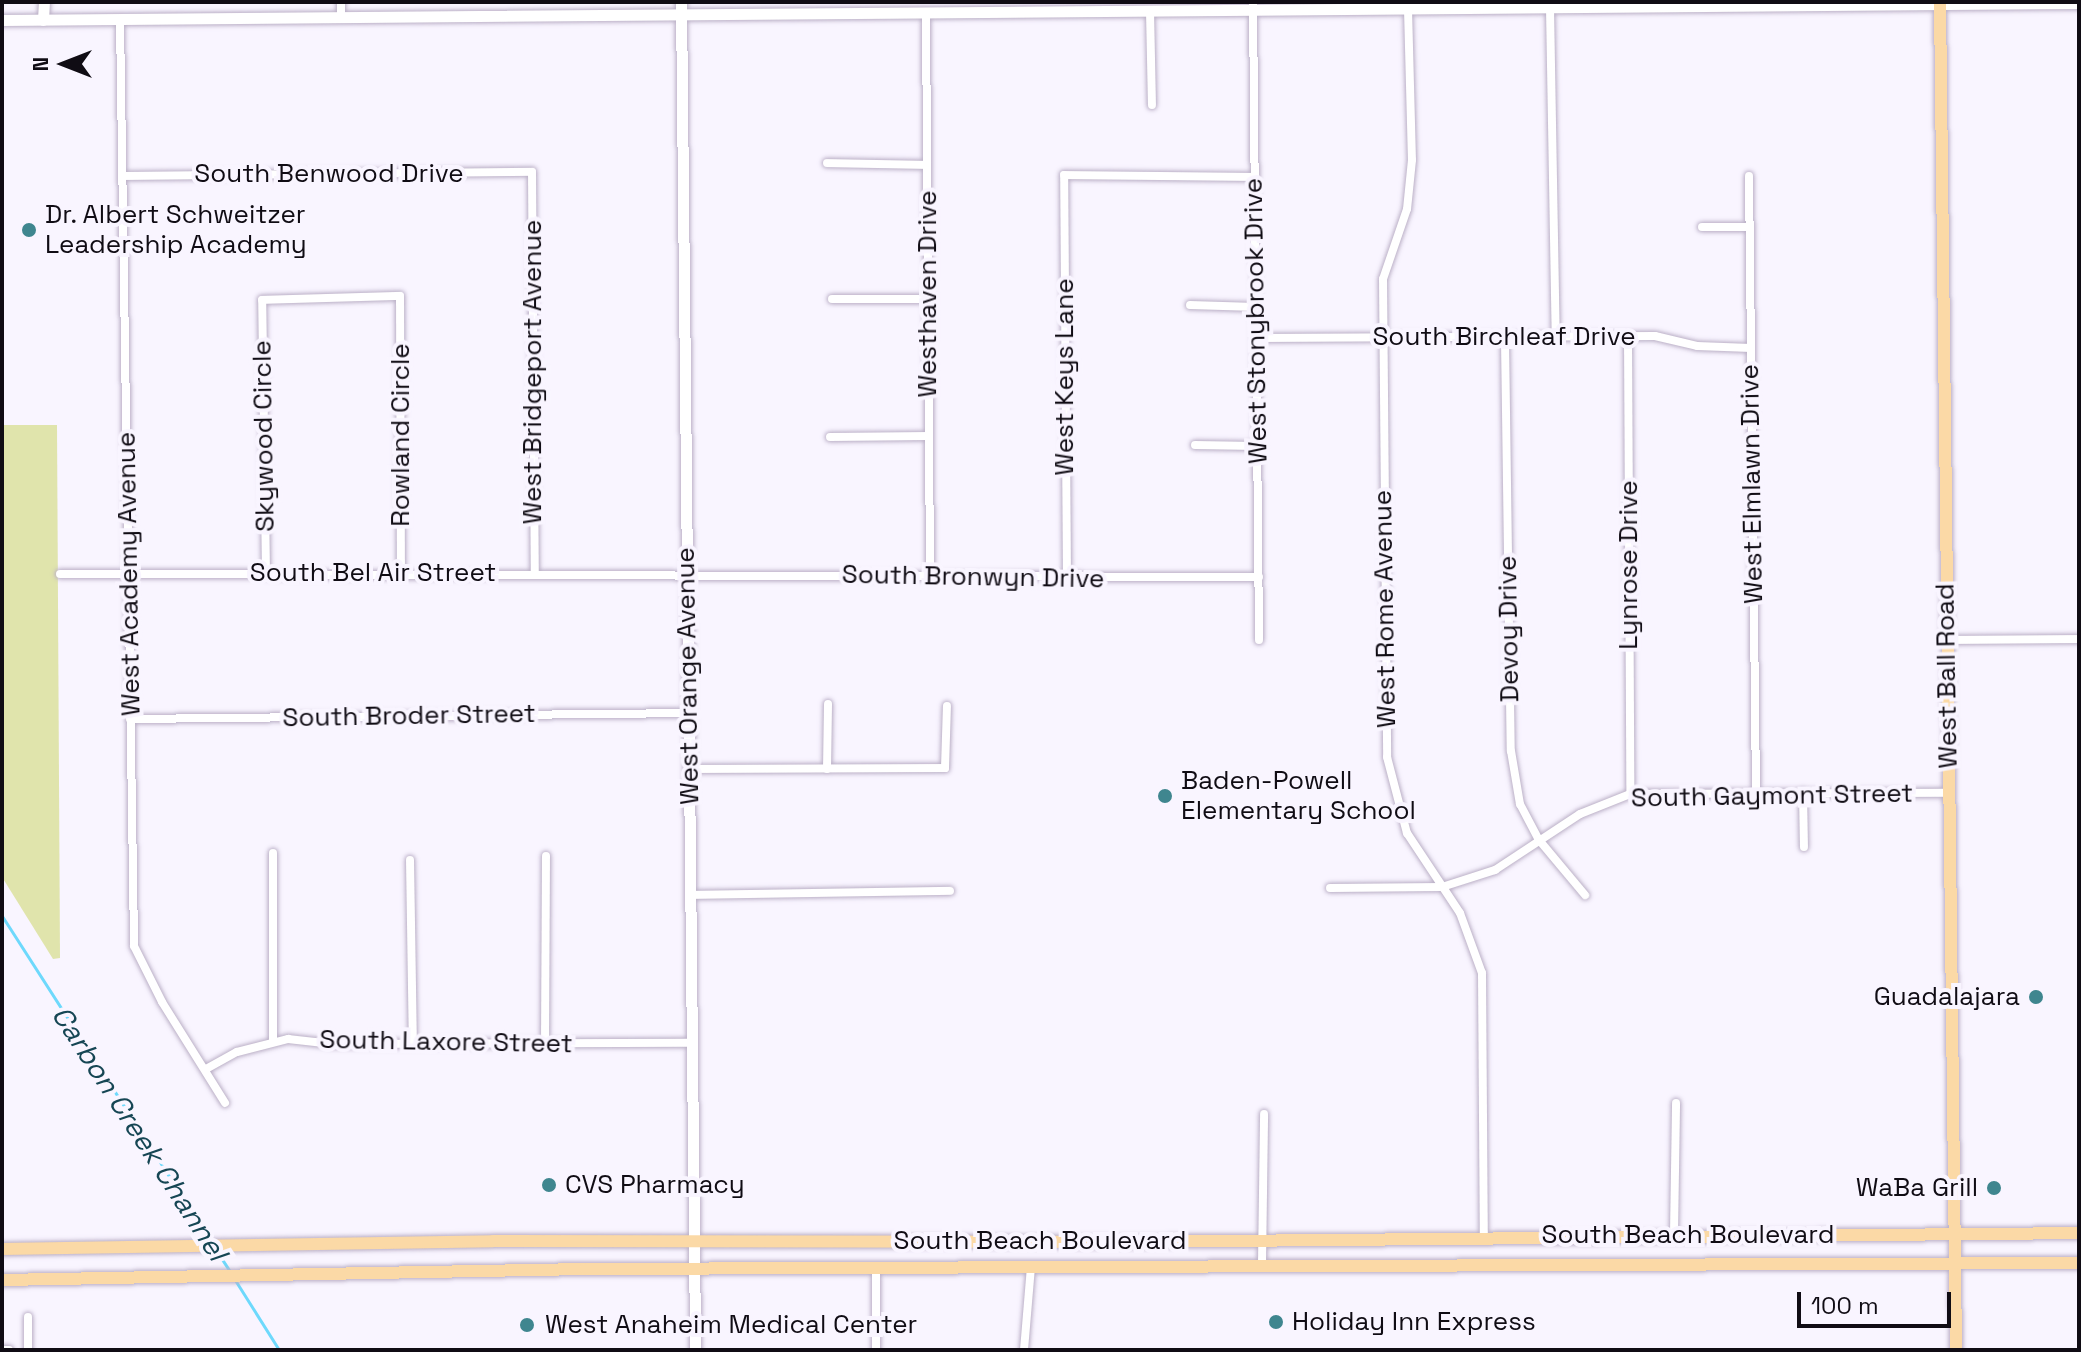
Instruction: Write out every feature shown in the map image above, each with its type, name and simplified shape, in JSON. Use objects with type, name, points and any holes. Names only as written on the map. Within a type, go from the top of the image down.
[{"type":"main road","name":"West Ball Road","points":[[1940,3],[1956,1350]]},
{"type":"main road","name":"South Beach Boulevard","points":[[2,1249],[694,1241],[1261,1241],[1674,1234],[2079,1233]]},
{"type":"main road","name":"South Beach Boulevard","points":[[2,1280],[249,1273],[1262,1264],[2079,1263]]},
{"type":"street","points":[[43,20],[44,2]]},
{"type":"street","points":[[341,2],[341,18]]},
{"type":"street","name":"West Orange Avenue","points":[[681,2],[695,1350]]},
{"type":"street","points":[[2,20],[681,16],[933,10],[1150,11],[1253,6],[1408,9],[2079,3]]},
{"type":"street","name":"West Stonybrook Drive","points":[[1253,6],[1259,640]]},
{"type":"street","points":[[1550,8],[1556,336]]},
{"type":"street","name":"West Rome Avenue","points":[[1408,9],[1412,160],[1407,209],[1383,279],[1387,757],[1407,833],[1460,913],[1482,973],[1484,1237]]},
{"type":"street","name":"Westhaven Drive","points":[[930,575],[927,165],[933,10]]},
{"type":"street","points":[[1150,11],[1152,105]]},
{"type":"street","name":"West Academy Avenue","points":[[120,20],[126,176],[134,946],[162,1002],[225,1103]]},
{"type":"street","points":[[827,163],[927,165]]},
{"type":"street","name":"South Benwood Drive","points":[[126,176],[532,172]]},
{"type":"street","name":"West Bridgeport Avenue","points":[[532,172],[535,572]]},
{"type":"street","name":"West Keys Lane","points":[[1067,580],[1064,175],[1255,177]]},
{"type":"street","name":"West Elmlawn Drive","points":[[1749,176],[1756,792]]},
{"type":"street","points":[[1702,227],[1749,227]]},
{"type":"street","name":"Skywood Circle","points":[[266,573],[262,300],[400,296]]},
{"type":"street","name":"Rowland Circle","points":[[400,296],[401,573]]},
{"type":"street","points":[[832,299],[928,299]]},
{"type":"street","points":[[1190,305],[1256,307]]},
{"type":"street","name":"South Birchleaf Drive","points":[[1256,338],[1505,340],[1628,336],[1751,348]]},
{"type":"street","name":"Lynrose Drive","points":[[1628,336],[1630,794]]},
{"type":"street","name":"Devoy Drive","points":[[1505,340],[1511,751],[1520,804],[1539,840],[1585,895]]},
{"type":"street","points":[[830,437],[929,436]]},
{"type":"street","points":[[1195,445],[1257,446]]},
{"type":"street","name":"South Bel Air Street","points":[[60,574],[687,574]]},
{"type":"street","name":"South Bronwyn Drive","points":[[687,574],[930,575],[1067,580],[1259,577]]},
{"type":"street","points":[[1947,640],[2079,639]]},
{"type":"street","points":[[827,769],[828,704]]},
{"type":"street","points":[[689,769],[945,768],[947,706]]},
{"type":"street","name":"South Broder Street","points":[[130,719],[689,713]]},
{"type":"street","points":[[1803,792],[1804,847]]},
{"type":"street","name":"South Gaymont Street","points":[[1330,888],[1442,887],[1495,870],[1580,814],[1630,794],[1949,793]]},
{"type":"street","points":[[273,853],[273,1041]]},
{"type":"street","points":[[545,1044],[546,856]]},
{"type":"street","points":[[410,860],[413,1044]]},
{"type":"street","points":[[690,895],[950,891]]},
{"type":"street","name":"South Laxore Street","points":[[206,1069],[237,1052],[273,1041],[692,1043]]},
{"type":"street","points":[[1674,1234],[1676,1103]]},
{"type":"street","points":[[1262,1264],[1264,1114]]},
{"type":"street","points":[[1024,1350],[1031,1267]]},
{"type":"street","points":[[876,1268],[876,1350]]},
{"type":"street","points":[[28,1317],[28,1350]]},
{"type":"street","points":[[2,1350],[9,1350]]},
{"type":"green space","points":[[2,425],[57,425],[60,958],[53,959],[2,877]]},
{"type":"waterway","name":"Carbon Creek Channel","points":[[2,916],[212,1243]]},
{"type":"waterway","name":"Carbon Creek Channel","points":[[216,1250],[229,1270]]},
{"type":"waterway","name":"Carbon Creek Channel","points":[[235,1280],[279,1350]]},
{"type":"place","name":"Dr. Albert Schweitzer Leadership Academy","points":[[29,230]]},
{"type":"place","name":"Baden-Powell Elementary School","points":[[1165,796]]},
{"type":"place","name":"Guadalajara","points":[[2036,997]]},
{"type":"place","name":"CVS Pharmacy","points":[[549,1185]]},
{"type":"place","name":"WaBa Grill","points":[[1994,1188]]},
{"type":"place","name":"Holiday Inn Express","points":[[1276,1322]]},
{"type":"place","name":"West Anaheim Medical Center","points":[[527,1325]]}]
